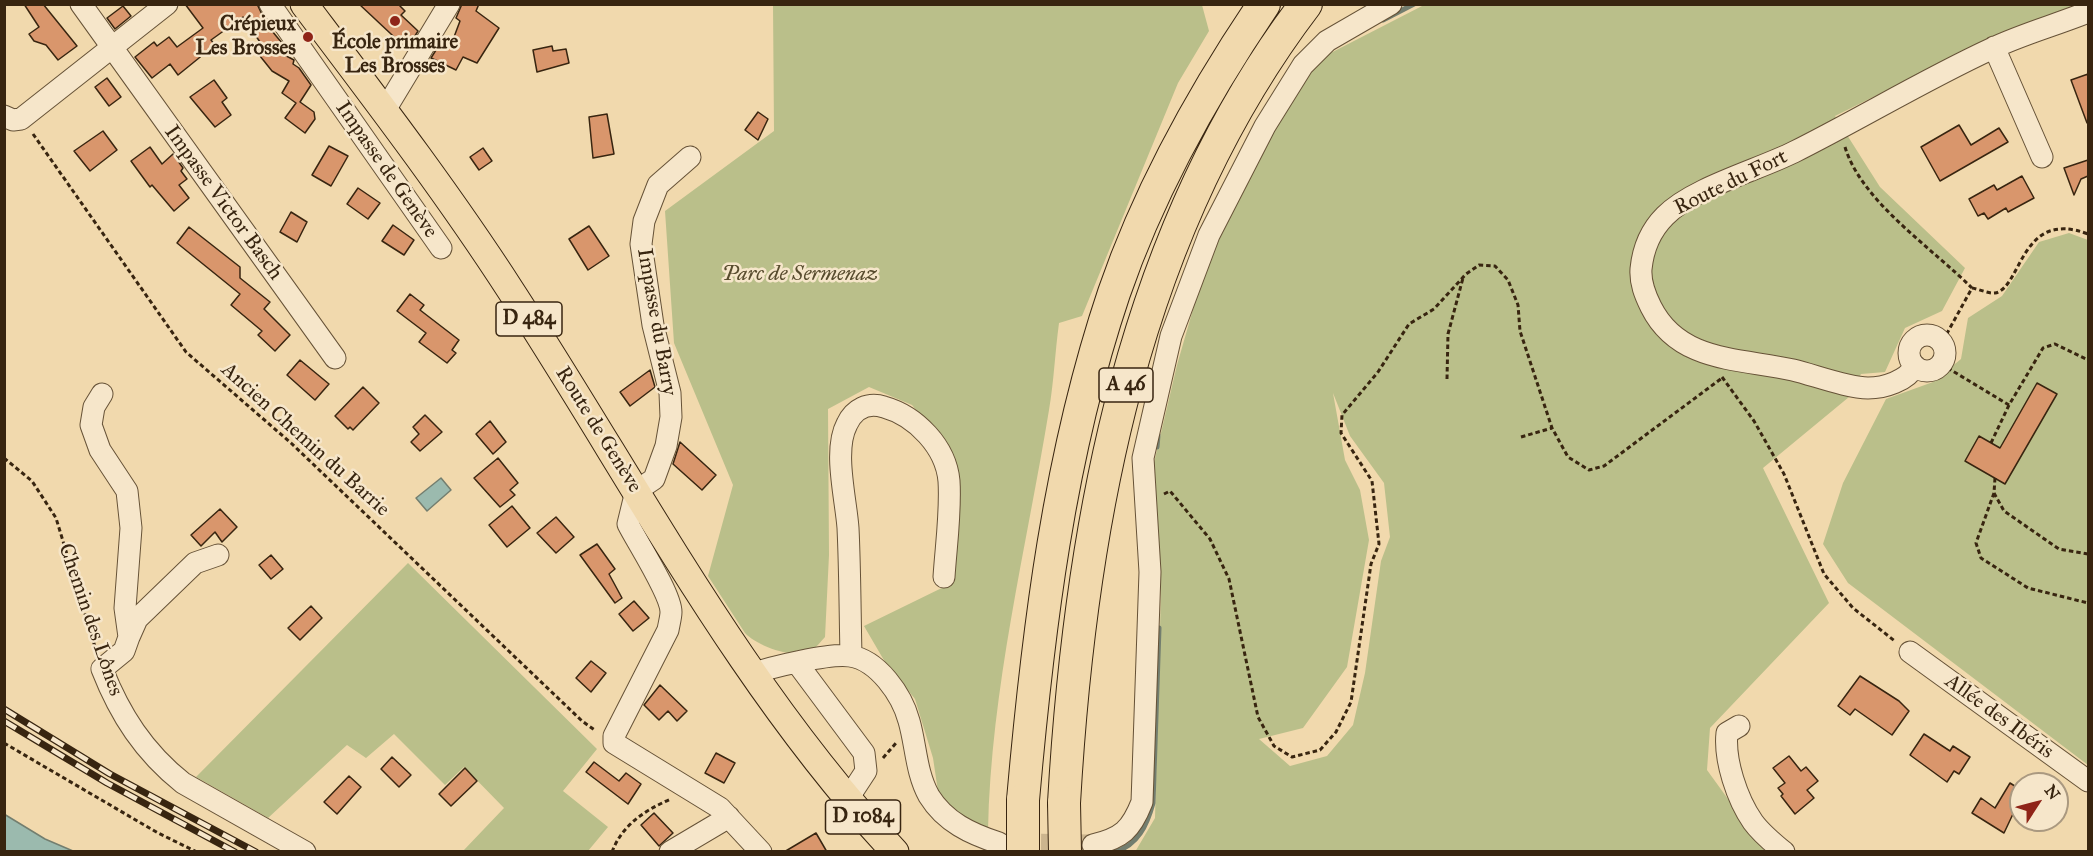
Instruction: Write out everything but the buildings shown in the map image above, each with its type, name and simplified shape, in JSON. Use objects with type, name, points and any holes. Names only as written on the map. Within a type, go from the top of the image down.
[{"type":"highway","name":"A 46","points":[[1011,848],[1023,800],[1045,598],[1064,485],[1095,357],[1115,292],[1155,194],[1205,95],[1264,4]]},
{"type":"highway","name":"A 46","points":[[1079,848],[1064,803],[1069,718],[1085,582],[1106,466],[1136,349],[1159,277],[1199,182],[1260,73],[1306,4]]},
{"type":"main road","name":"Route de Genève","points":[[304,4],[416,151],[512,291],[752,674],[840,791],[895,852]]},
{"type":"street","name":"Impasse Victor Basch","points":[[81,4],[335,358]]},
{"type":"street","points":[[13,117],[111,48],[167,4]]},
{"type":"street","name":"Impasse de Genève","points":[[270,4],[441,248]]},
{"type":"street","points":[[385,110],[449,4]]},
{"type":"street","points":[[1079,848],[1116,840],[1135,821],[1142,802],[1150,572],[1143,458],[1169,347],[1209,235],[1265,126],[1303,65],[1327,41],[1391,4]]},
{"type":"street","name":"Route du Fort","points":[[1915,366],[1904,378],[1891,384],[1867,388],[1762,363],[1709,355],[1689,348],[1667,333],[1642,290],[1643,253],[1652,232],[1665,216],[1682,203],[1793,152],[1994,47],[2088,12]]},
{"type":"street","points":[[1994,47],[2042,158]]},
{"type":"street","name":"Impasse du Barry","points":[[636,491],[654,479],[666,446],[671,417],[670,393],[653,325],[641,244],[644,221],[658,185],[690,157]]},
{"type":"street","points":[[1927,334],[1937,338],[1945,353],[1941,364],[1926,371],[1915,366],[1910,357],[1913,342],[1927,334]]},
{"type":"street","points":[[102,394],[94,407],[91,425],[100,450],[127,491],[131,528],[125,608],[129,637]]},
{"type":"street","points":[[851,656],[848,526],[841,444],[847,424],[859,408],[877,405],[899,411],[918,425],[937,447],[949,480],[944,577]]},
{"type":"street","points":[[636,491],[628,524],[672,610],[668,630],[614,736],[614,743],[720,808],[761,852]]},
{"type":"street","points":[[102,669],[124,651],[137,619],[195,563],[218,555]]},
{"type":"street","name":"Allée des Ibéris","points":[[1910,652],[2088,782]]},
{"type":"street","points":[[752,674],[797,663],[851,656],[872,664],[891,685],[909,719],[929,795],[945,816],[974,835],[1011,848]]},
{"type":"street","points":[[797,663],[864,753],[867,762],[866,771],[840,791]]},
{"type":"street","name":"Chemin des Lônes","points":[[102,669],[111,691],[134,732],[146,750],[167,770],[183,783],[305,852]]},
{"type":"street","points":[[1739,726],[1727,733],[1725,749],[1743,804],[1753,822],[1784,852]]},
{"type":"street","points":[[670,852],[729,817]]},
{"type":"path","name":"Ancien Chemin du Barrie","points":[[13,117],[74,190],[186,352],[291,443],[582,721],[614,743]]},
{"type":"path","points":[[1839,128],[1847,155],[1865,184],[1891,216],[1920,239],[1972,288],[1994,293],[2003,290],[2028,248],[2057,229],[2079,230],[2088,234]]},
{"type":"path","points":[[1146,504],[1170,490],[1210,539],[1229,579],[1258,717],[1274,746],[1292,757],[1320,750],[1336,732],[1351,702],[1371,564],[1379,544],[1372,481],[1341,433],[1342,415],[1378,372],[1409,324],[1434,309],[1463,277],[1479,265],[1495,266],[1508,280],[1518,305],[1520,331],[1552,428],[1568,457],[1577,465],[1589,470],[1604,466],[1722,378]]},
{"type":"path","points":[[1447,379],[1449,334],[1463,277]]},
{"type":"path","points":[[1937,338],[1945,338],[1972,288]]},
{"type":"path","points":[[1991,443],[2009,405],[2043,348],[2055,345],[2088,360]]},
{"type":"path","points":[[1709,355],[1722,378],[1755,421],[1784,474],[1824,573],[1853,608],[1910,652]]},
{"type":"path","points":[[1941,364],[2009,405]]},
{"type":"path","points":[[1521,437],[1552,428]]},
{"type":"path","name":"Chemin des Lônes","points":[[4,458],[32,482],[56,518],[102,669]]},
{"type":"path","points":[[1995,478],[1994,493],[1976,543],[1981,558],[2028,588],[2088,603]]},
{"type":"path","points":[[1994,493],[2004,512],[2020,524],[2060,549],[2088,554]]},
{"type":"path","points":[[867,762],[883,758],[893,744],[912,737]]},
{"type":"path","points":[[4,743],[158,833],[197,852]]},
{"type":"path","points":[[612,852],[620,832],[688,788]]},
{"type":"green space","name":"Parc de Sermenaz","points":[[773,5],[1202,5],[1209,31],[1178,83],[1082,316],[1059,323],[1049,410],[1003,672],[991,778],[988,831],[962,816],[939,798],[933,758],[915,699],[885,662],[864,626],[954,582],[952,455],[912,405],[869,387],[828,409],[829,555],[825,637],[813,650],[796,654],[786,653],[758,643],[745,633],[708,576],[733,485],[674,343],[665,211],[774,131]]},
{"type":"green space","points":[[1424,5],[2075,5],[2000,34],[1835,116],[1880,187],[1965,268],[1942,311],[1905,328],[1885,372],[1861,374],[1849,397],[1763,468],[1829,603],[1710,728],[1707,770],[1762,846],[1770,851],[1135,852],[1155,818],[1161,590],[1152,471],[1177,365],[1202,278],[1246,178],[1317,60]],"holes":[[[1333,393],[1350,436],[1384,483],[1390,537],[1381,561],[1365,673],[1353,725],[1327,756],[1290,766],[1259,739],[1303,728],[1347,667],[1369,540],[1360,490],[1345,460]]]},
{"type":"green space","points":[[2069,233],[2088,240],[2088,765],[1848,583],[1823,544],[1843,483],[1886,399],[1933,382],[1961,359],[1968,318],[2002,296],[2039,242]]},
{"type":"green space","points":[[408,563],[597,749],[563,791],[608,827],[588,851],[463,851],[504,808],[464,767],[445,785],[394,734],[366,758],[347,745],[268,818],[196,777]]},
{"type":"shaded area","points":[[441,478],[451,490],[427,511],[416,498]]},
{"type":"shaded area","points":[[4,814],[45,839],[73,851],[5,851]]},
{"type":"waterway","points":[[1383,20],[1414,4]]},
{"type":"waterway","points":[[1157,447],[1158,435]]},
{"type":"waterway","points":[[1115,852],[1136,839],[1148,819],[1153,803],[1159,628]]},
{"type":"tunnel","points":[[1010,844],[1093,845]]},
{"type":"railway","points":[[4,709],[110,774],[256,852]]},
{"type":"railway","points":[[4,721],[107,783],[235,852]]},
{"type":"place","name":"École primaire Les Brosses","points":[[395,21]]},
{"type":"place","name":"Crépieux Les Brosses","points":[[308,37]]}]
